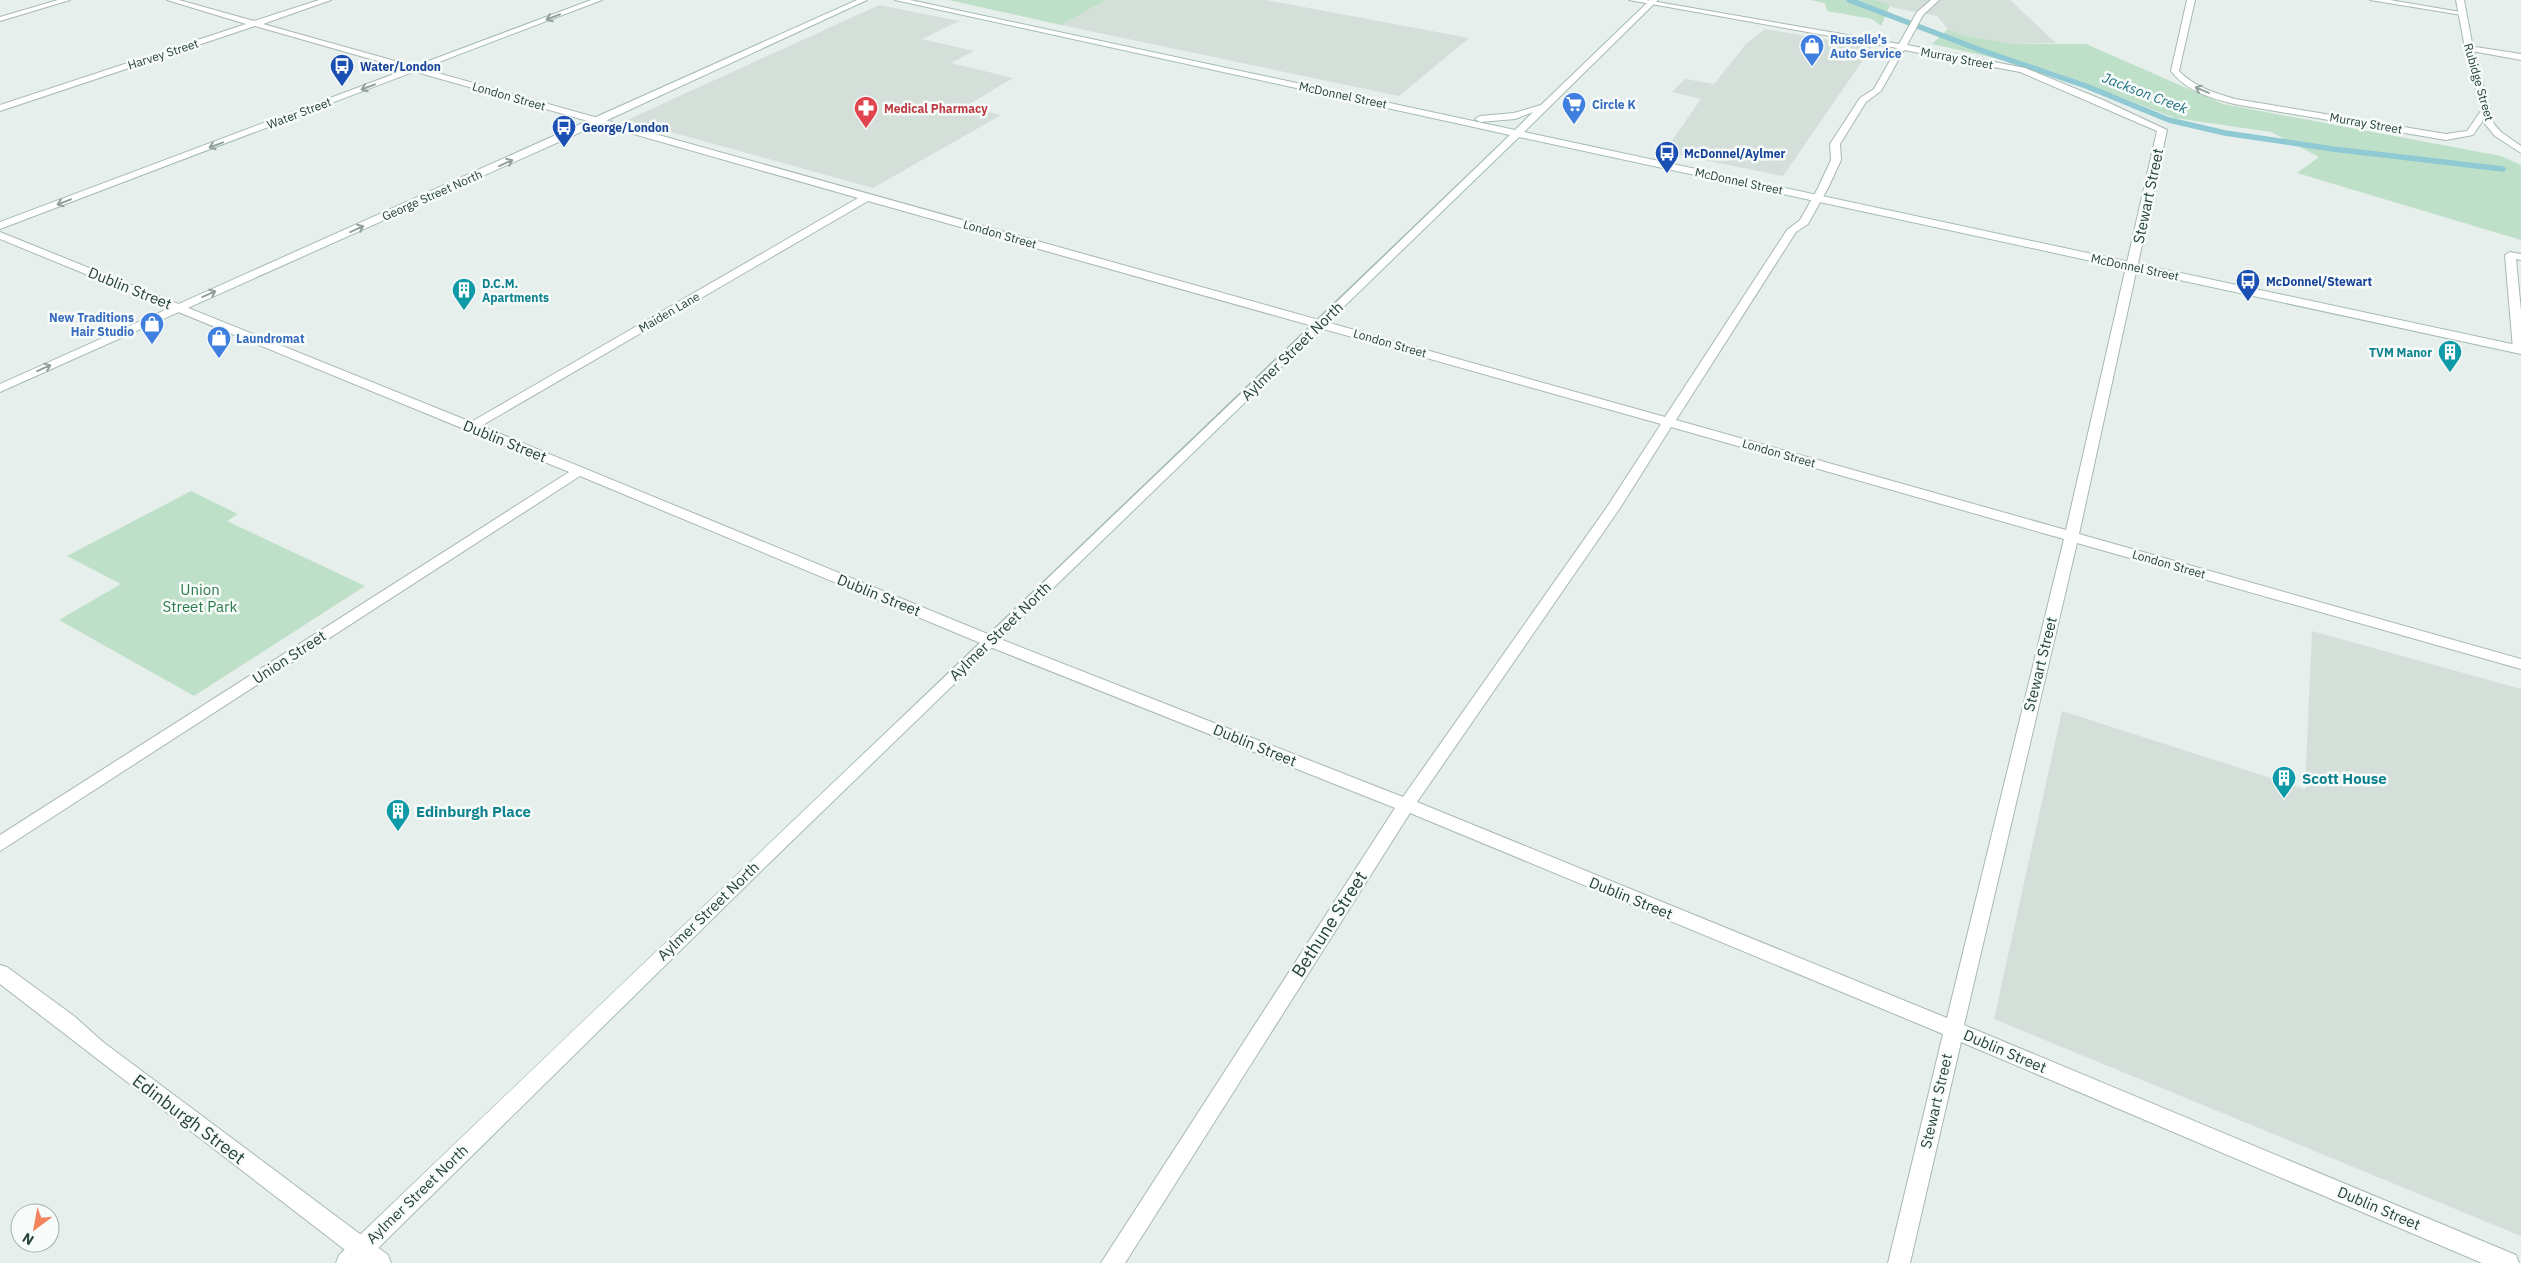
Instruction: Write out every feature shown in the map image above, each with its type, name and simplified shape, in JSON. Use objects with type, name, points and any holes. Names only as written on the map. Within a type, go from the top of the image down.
[{"type":"street","points":[[0,19],[66,0]]},
{"type":"street","name":"London Street","points":[[171,0],[2521,664]]},
{"type":"street","name":"Harvey Street","points":[[0,108],[326,0]]},
{"type":"street","name":"Water Street","points":[[0,226],[598,0]]},
{"type":"street","name":"George Street North","points":[[0,388],[598,122],[863,0]]},
{"type":"street","name":"McDonnel Street","points":[[899,0],[2520,350]]},
{"type":"street","name":"Murray Street","points":[[1632,0],[1903,43],[2022,70],[2100,102]]},
{"type":"street","points":[[1816,198],[1836,160],[1834,144],[1863,100],[1877,91],[1922,11],[1936,0]]},
{"type":"street","name":"Murray Street","points":[[2191,0],[2175,71],[2186,82],[2200,90],[2234,101],[2434,135],[2457,137],[2470,133],[2486,110]]},
{"type":"street","points":[[2374,0],[2462,13]]},
{"type":"street","name":"Rubidge Street","points":[[2460,0],[2469,48],[2490,124],[2518,148]]},
{"type":"street","name":"Aylmer Street North","points":[[354,1256],[746,875],[1321,324],[1516,132],[1653,2]]},
{"type":"street","points":[[2469,48],[2521,57]]},
{"type":"street","name":"Stewart Street","points":[[1899,1263],[1952,1029],[2071,536],[2133,267],[2162,130],[2100,102]]},
{"type":"street","points":[[1419,111],[1474,120],[1515,116],[1545,106]]},
{"type":"street","name":"Maiden Lane","points":[[471,427],[867,196]]},
{"type":"street","name":"Bethune Street","points":[[1112,1263],[1406,805],[1556,592],[1669,422],[1792,230],[1804,222],[1816,198]]},
{"type":"street","name":"Dublin Street","points":[[0,235],[990,641],[1406,805],[1952,1029],[2508,1263]]},
{"type":"street","points":[[2520,350],[2510,255],[2521,257]]},
{"type":"street","name":"Union Street","points":[[0,844],[579,471]]},
{"type":"street","name":"Edinburgh Street","points":[[0,973],[67,1022],[96,1048],[354,1256],[380,1263]]},
{"type":"shaded area","points":[[1106,0],[1266,0],[1469,38],[1399,96],[1061,25]]},
{"type":"shaded area","points":[[1875,0],[2010,0],[2056,43],[2013,44],[1963,35],[1948,29],[1937,16],[1895,8]]},
{"type":"shaded area","points":[[879,5],[959,21],[922,39],[974,51],[951,63],[1013,78],[966,106],[1001,115],[873,188],[627,120]]},
{"type":"shaded area","points":[[1765,29],[1872,47],[1783,176],[1664,152],[1701,99],[1672,92],[1685,79],[1714,84],[1746,44]]},
{"type":"shaded area","points":[[2312,631],[2521,689],[2521,1236],[1994,1019],[2062,711],[2305,789]]},
{"type":"green space","points":[[949,0],[1106,0],[1061,25]]},
{"type":"green space","points":[[1810,0],[1875,0],[1890,5],[1881,26],[1872,19],[1827,11],[1825,3]]},
{"type":"green space","points":[[1948,29],[1963,35],[2013,44],[2086,44],[2223,104],[2501,156],[2521,165],[2521,240],[2297,173],[2319,157],[2271,132],[2175,118],[2048,70],[1932,44]]},
{"type":"green space","name":"Union Street Park","points":[[191,491],[238,514],[227,521],[365,586],[194,696],[59,620],[121,584],[67,556]]},
{"type":"waterway","name":"Jackson Creek","points":[[1849,0],[1983,51],[2086,86],[2169,120],[2225,133],[2333,149],[2503,169]]},
{"type":"place","name":"Russelle's Auto Service","points":[[1812,67]]},
{"type":"place","name":"Water/London","points":[[342,87]]},
{"type":"place","name":"Circle K","points":[[1574,125]]},
{"type":"place","name":"Medical Pharmacy","points":[[866,129]]},
{"type":"place","name":"George/London","points":[[564,148]]},
{"type":"place","name":"McDonnel/Aylmer","points":[[1667,174]]},
{"type":"place","name":"McDonnel/Stewart","points":[[2248,302]]},
{"type":"place","name":"D.C.M. Apartments","points":[[464,311]]},
{"type":"place","name":"New Traditions Hair Studio","points":[[152,345]]},
{"type":"place","name":"Laundromat","points":[[219,359]]},
{"type":"place","name":"TVM Manor","points":[[2450,373]]},
{"type":"place","name":"Scott House","points":[[2284,799]]},
{"type":"place","name":"Edinburgh Place","points":[[398,832]]}]
